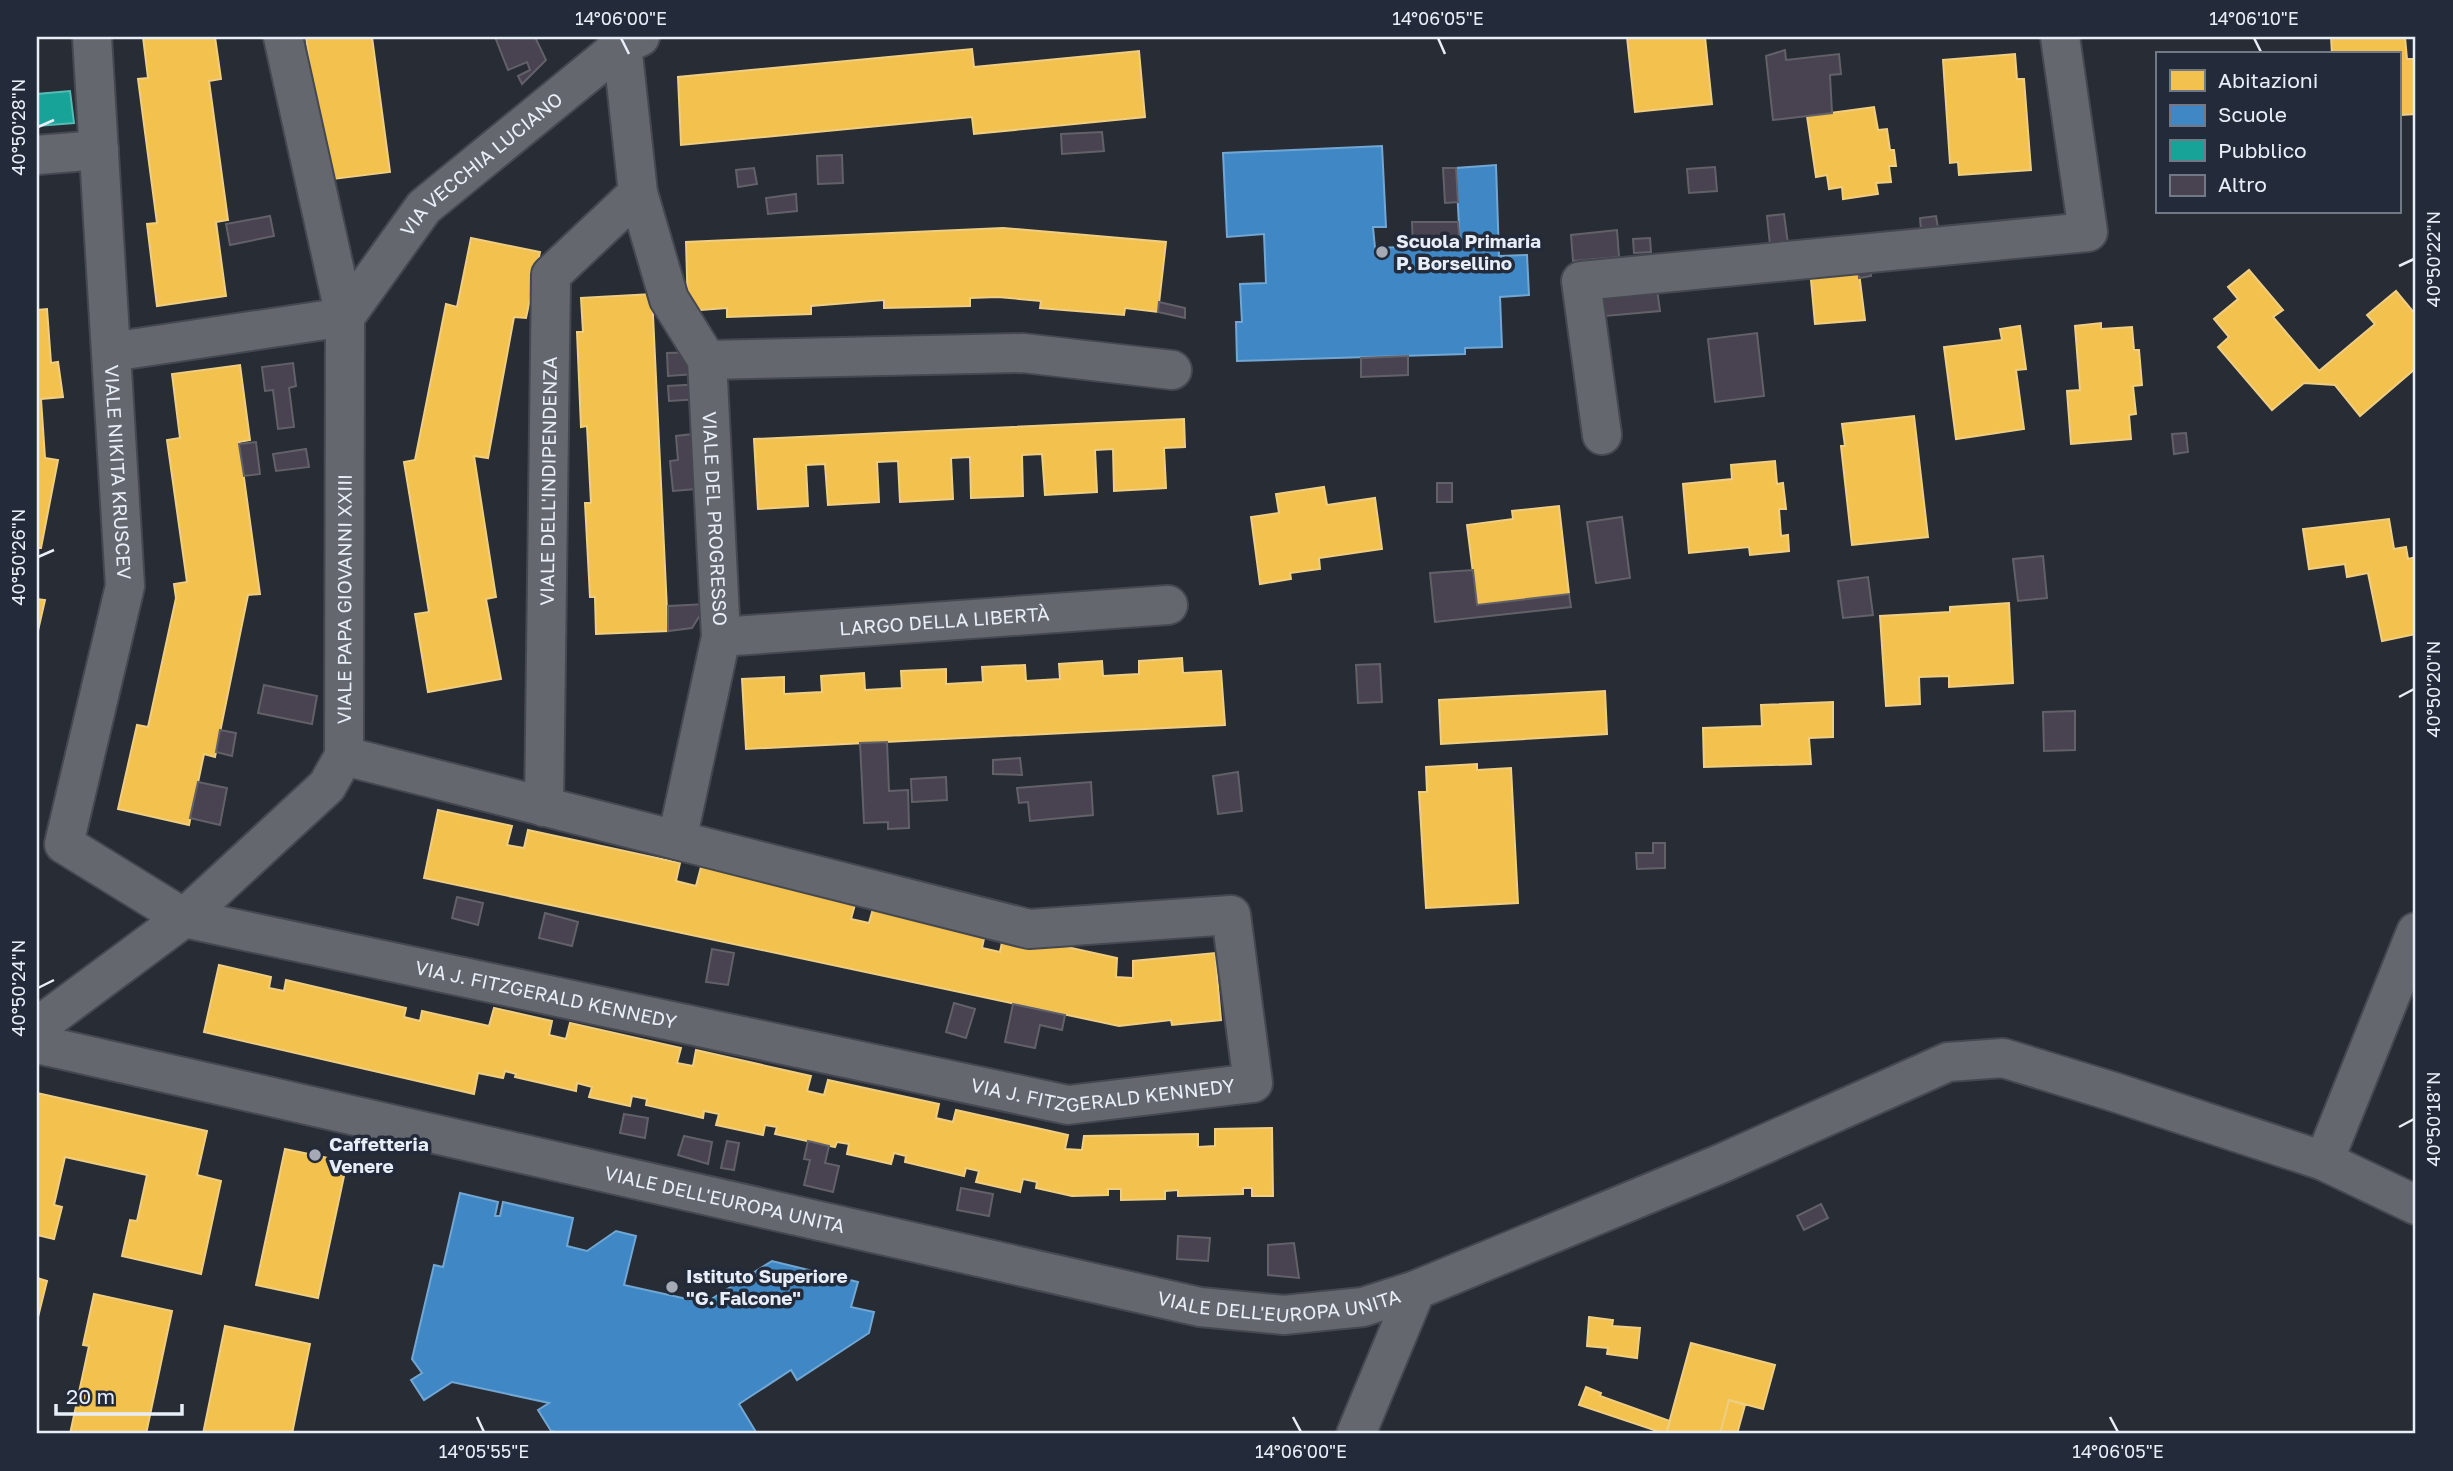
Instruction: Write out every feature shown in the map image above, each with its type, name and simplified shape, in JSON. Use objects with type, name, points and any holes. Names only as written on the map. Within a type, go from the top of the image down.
[{"type":"street","name":"VIALE NIKITA KRUSCEV","points":[[92,37],[125,586],[51,841],[184,918]]},
{"type":"street","name":"VIALE PAPA GIOVANNI XXIII","points":[[37,1027],[184,918],[327,786],[344,756],[345,317],[283,37]]},
{"type":"street","points":[[1602,435],[1581,281],[2088,232],[2060,37]]},
{"type":"street","name":"VIA VECCHIA LUCIANO","points":[[345,317],[424,207],[631,41]]},
{"type":"street","name":"VIALE DEL PROGRESSO","points":[[631,41],[638,193],[668,299],[707,360],[722,637],[677,840]]},
{"type":"street","points":[[37,155],[99,150]]},
{"type":"street","name":"VIALE DELL'INDIPENDENZA","points":[[544,807],[551,275],[638,193]]},
{"type":"street","points":[[111,352],[345,317]]},
{"type":"street","points":[[707,360],[1023,354],[1172,370]]},
{"type":"street","name":"LARGO DELLA LIBERTÀ","points":[[722,637],[1168,605]]},
{"type":"street","name":"VIA J. FITZGERALD KENNEDY","points":[[184,918],[1068,1105],[1253,1083],[1231,915],[1029,929],[344,756]]},
{"type":"street","points":[[2324,1160],[2416,932]]},
{"type":"street","name":"VIALE DELL'EUROPA UNITA","points":[[37,1044],[1200,1307],[1284,1315],[1363,1307],[1416,1290],[1720,1164],[1948,1062],[2003,1058],[2324,1160],[2416,1205]]},
{"type":"street","points":[[1356,1434],[1416,1290]]},
{"type":"building: Abitazioni","points":[[143,37],[215,37],[221,79],[209,81],[228,220],[216,222],[226,296],[157,306],[147,224],[157,223],[138,79],[148,78]]},
{"type":"building: Abitazioni","points":[[306,37],[372,37],[390,172],[325,180]]},
{"type":"building: Abitazioni","points":[[1627,37],[1705,37],[1712,104],[1635,112]]},
{"type":"building: Abitazioni","points":[[2331,37],[2405,37],[2407,59],[2416,59],[2416,114],[2400,115],[2400,52],[2332,52]]},
{"type":"building: Abitazioni","points":[[972,49],[974,67],[1139,51],[1145,117],[974,134],[972,117],[681,145],[678,77]]},
{"type":"building: Abitazioni","points":[[2015,54],[2017,79],[2024,79],[2031,170],[1959,175],[1958,162],[1950,163],[1943,60]]},
{"type":"building: Abitazioni","points":[[1874,107],[1878,130],[1887,129],[1890,150],[1894,150],[1896,166],[1889,166],[1891,182],[1876,183],[1878,194],[1843,199],[1842,187],[1829,189],[1827,175],[1816,177],[1807,116]]},
{"type":"building: Abitazioni","points":[[1003,228],[1166,242],[1158,312],[1125,308],[1124,315],[1040,308],[1041,301],[998,297],[970,298],[970,306],[884,308],[884,300],[811,306],[811,314],[727,317],[727,308],[688,311],[686,242]]},
{"type":"building: Abitazioni","points":[[471,238],[540,252],[526,318],[514,317],[488,458],[474,456],[496,597],[486,599],[501,679],[428,692],[415,614],[429,612],[404,462],[415,460],[446,304],[457,307]]},
{"type":"building: Abitazioni","points":[[1858,265],[1865,320],[1815,324],[1810,269]]},
{"type":"building: Abitazioni","points":[[2249,270],[2283,310],[2273,317],[2319,371],[2375,324],[2367,315],[2396,291],[2416,315],[2416,368],[2360,416],[2335,385],[2304,383],[2272,410],[2218,347],[2229,337],[2214,319],[2238,299],[2228,287]]},
{"type":"building: Abitazioni","points":[[652,294],[668,631],[596,634],[595,597],[590,597],[585,503],[591,503],[587,426],[581,427],[577,332],[583,332],[581,298]]},
{"type":"building: Abitazioni","points":[[47,309],[51,363],[58,362],[63,397],[41,399],[45,458],[58,460],[41,548],[37,548],[37,310]]},
{"type":"building: Abitazioni","points":[[2101,323],[2101,329],[2132,327],[2134,350],[2139,350],[2142,385],[2133,386],[2136,414],[2129,415],[2131,439],[2071,444],[2067,391],[2080,390],[2075,326]]},
{"type":"building: Abitazioni","points":[[2020,326],[2026,369],[2016,370],[2024,429],[1956,439],[1944,347],[2002,340],[2000,329]]},
{"type":"building: Abitazioni","points":[[240,365],[250,440],[239,442],[260,594],[248,595],[215,757],[204,754],[189,825],[118,809],[137,725],[148,727],[176,598],[174,584],[187,582],[167,440],[180,438],[172,374]]},
{"type":"building: Abitazioni","points":[[1914,416],[1928,537],[1852,545],[1841,446],[1845,446],[1842,424]]},
{"type":"building: Abitazioni","points":[[1184,419],[1185,447],[1164,448],[1166,488],[1114,491],[1113,449],[1095,450],[1097,492],[1045,495],[1042,454],[1022,455],[1023,496],[971,498],[970,457],[951,458],[953,499],[900,502],[898,461],[877,462],[879,502],[828,505],[825,464],[806,465],[808,506],[758,509],[754,439]]},
{"type":"building: Abitazioni","points":[[1775,461],[1777,484],[1783,483],[1786,509],[1779,509],[1781,536],[1788,535],[1789,551],[1750,555],[1749,547],[1689,553],[1683,484],[1732,479],[1731,465]]},
{"type":"building: Abitazioni","points":[[1324,487],[1327,505],[1375,498],[1382,549],[1319,558],[1320,569],[1290,573],[1291,579],[1260,584],[1251,517],[1279,513],[1276,494]]},
{"type":"building: Abitazioni","points":[[1559,506],[1569,594],[1477,605],[1467,525],[1513,519],[1512,511]]},
{"type":"building: Abitazioni","points":[[2389,519],[2394,549],[2406,547],[2408,559],[2416,557],[2416,634],[2382,641],[2368,573],[2347,577],[2345,564],[2309,569],[2303,529]]},
{"type":"building: Abitazioni","points":[[37,599],[45,600],[37,635]]},
{"type":"building: Abitazioni","points":[[2009,603],[2013,683],[1949,687],[1949,676],[1919,677],[1920,704],[1886,706],[1880,616],[1950,612],[1950,607]]},
{"type":"building: Abitazioni","points":[[1182,658],[1183,673],[1221,671],[1225,725],[746,749],[742,679],[784,677],[784,694],[822,692],[821,676],[864,673],[865,690],[902,688],[901,671],[946,669],[946,684],[983,682],[982,667],[1025,665],[1026,681],[1060,679],[1059,664],[1102,661],[1103,676],[1139,674],[1139,661]]},
{"type":"building: Abitazioni","points":[[1605,691],[1607,734],[1441,744],[1439,700]]},
{"type":"building: Abitazioni","points":[[1833,702],[1833,737],[1809,738],[1811,764],[1704,767],[1703,728],[1762,726],[1761,705]]},
{"type":"building: Abitazioni","points":[[1477,764],[1477,770],[1511,768],[1518,903],[1426,908],[1419,792],[1427,792],[1426,767]]},
{"type":"building: Abitazioni","points":[[438,810],[512,826],[507,845],[524,848],[528,830],[680,863],[676,881],[696,886],[701,867],[856,901],[851,919],[869,923],[874,905],[986,929],[982,948],[1000,952],[1004,933],[1117,958],[1116,977],[1133,978],[1133,961],[1215,953],[1221,1020],[1172,1025],[1171,1020],[1119,1026],[424,878]]},
{"type":"building: Abitazioni","points":[[219,965],[271,977],[269,988],[284,991],[286,980],[406,1008],[404,1017],[420,1021],[422,1011],[489,1026],[494,1008],[552,1021],[549,1035],[566,1039],[570,1023],[681,1048],[677,1063],[693,1066],[696,1050],[811,1076],[807,1091],[824,1095],[828,1080],[939,1104],[936,1118],[953,1122],[956,1110],[1068,1135],[1065,1149],[1082,1150],[1084,1136],[1198,1134],[1198,1147],[1215,1146],[1215,1129],[1272,1128],[1273,1196],[1252,1196],[1252,1188],[1243,1188],[1243,1194],[1178,1196],[1178,1190],[1165,1191],[1165,1199],[1121,1200],[1121,1189],[1108,1189],[1108,1195],[1072,1196],[1036,1188],[1037,1182],[1023,1179],[1020,1192],[976,1182],[979,1171],[966,1168],[964,1176],[905,1162],[906,1156],[894,1153],[891,1164],[847,1154],[849,1144],[837,1142],[835,1147],[775,1134],[777,1127],[765,1125],[763,1135],[716,1125],[719,1114],[704,1111],[703,1118],[646,1105],[647,1099],[632,1096],[630,1106],[589,1097],[592,1087],[577,1083],[576,1091],[515,1077],[516,1074],[505,1071],[503,1078],[478,1073],[474,1094],[204,1032]]},
{"type":"building: Abitazioni","points":[[37,1093],[207,1131],[197,1175],[221,1181],[201,1274],[122,1256],[130,1220],[137,1221],[147,1175],[65,1157],[54,1205],[62,1207],[54,1239],[37,1235]]},
{"type":"building: Abitazioni","points":[[285,1149],[347,1162],[318,1298],[256,1285]]},
{"type":"building: Abitazioni","points":[[37,1278],[47,1281],[37,1321]]},
{"type":"building: Abitazioni","points":[[94,1294],[172,1311],[146,1434],[70,1434],[89,1346],[83,1345]]},
{"type":"building: Abitazioni","points":[[1589,1317],[1613,1320],[1612,1326],[1640,1328],[1637,1358],[1607,1354],[1608,1348],[1587,1346]]},
{"type":"building: Abitazioni","points":[[225,1326],[310,1344],[292,1434],[203,1434]]},
{"type":"building: Abitazioni","points":[[1691,1343],[1775,1365],[1763,1409],[1729,1400],[1720,1434],[1666,1434]]},
{"type":"building: Abitazioni","points":[[1586,1387],[1601,1393],[1600,1396],[1670,1421],[1666,1434],[1579,1405]]},
{"type":"building: Abitazioni","points":[[1729,1400],[1745,1405],[1737,1434],[1720,1434]]},
{"type":"building: Scuole","name":"Scuola Primaria P. Borsellino","points":[[1382,146],[1386,227],[1373,227],[1375,248],[1460,245],[1456,168],[1496,165],[1499,256],[1527,255],[1529,295],[1500,297],[1502,347],[1465,348],[1465,354],[1237,361],[1236,322],[1242,322],[1240,284],[1266,283],[1264,234],[1227,237],[1223,153]]},
{"type":"building: Scuole","points":[[460,1193],[498,1202],[495,1216],[500,1216],[503,1202],[573,1218],[567,1246],[587,1251],[616,1231],[636,1236],[624,1285],[705,1303],[772,1261],[858,1282],[851,1307],[874,1312],[869,1333],[797,1380],[791,1370],[739,1404],[756,1432],[752,1434],[563,1434],[551,1431],[538,1410],[549,1403],[452,1382],[424,1400],[411,1380],[422,1373],[412,1359],[434,1265],[443,1267]]},
{"type":"building: Pubblico","points":[[70,91],[74,123],[37,126],[37,94]]},
{"type":"building: Altro","points":[[495,37],[535,37],[546,60],[522,84],[518,76],[530,70],[527,62],[508,70]]},
{"type":"building: Altro","points":[[1785,50],[1786,60],[1839,54],[1841,74],[1830,75],[1832,113],[1773,120],[1766,56]]},
{"type":"building: Altro","points":[[1102,132],[1104,151],[1062,154],[1061,134]]},
{"type":"building: Altro","points":[[842,155],[843,183],[818,184],[817,156]]},
{"type":"building: Altro","points":[[1715,167],[1717,191],[1689,193],[1687,169]]},
{"type":"building: Altro","points":[[754,168],[757,184],[738,187],[736,170]]},
{"type":"building: Altro","points":[[1443,168],[1456,168],[1458,202],[1445,203]]},
{"type":"building: Altro","points":[[796,194],[797,211],[768,214],[766,198]]},
{"type":"building: Altro","points":[[1784,214],[1788,244],[1770,245],[1767,216]]},
{"type":"building: Altro","points":[[270,216],[274,236],[230,245],[226,224]]},
{"type":"building: Altro","points":[[1936,216],[1938,228],[1921,230],[1920,218]]},
{"type":"building: Altro","points":[[1412,222],[1458,222],[1460,245],[1413,247]]},
{"type":"building: Altro","points":[[1617,230],[1619,257],[1573,261],[1571,235]]},
{"type":"building: Altro","points":[[1650,238],[1651,252],[1634,253],[1633,239]]},
{"type":"building: Altro","points":[[1870,264],[1871,276],[1859,278],[1858,265]]},
{"type":"building: Altro","points":[[1657,289],[1660,311],[1605,316],[1603,294]]},
{"type":"building: Altro","points":[[1159,302],[1185,308],[1185,318],[1158,312]]},
{"type":"building: Altro","points":[[1757,333],[1764,396],[1715,402],[1708,339]]},
{"type":"building: Altro","points":[[695,352],[696,374],[668,376],[667,353]]},
{"type":"building: Altro","points":[[1408,356],[1408,375],[1361,377],[1361,358]]},
{"type":"building: Altro","points":[[293,363],[296,386],[289,388],[294,427],[278,429],[273,390],[265,391],[262,367]]},
{"type":"building: Altro","points":[[701,384],[701,399],[669,401],[668,386]]},
{"type":"building: Altro","points":[[703,433],[696,489],[673,491],[670,461],[678,460],[676,436]]},
{"type":"building: Altro","points":[[2186,433],[2188,452],[2174,454],[2172,434]]},
{"type":"building: Altro","points":[[256,442],[260,474],[244,476],[239,444]]},
{"type":"building: Altro","points":[[306,449],[309,467],[276,471],[273,454]]},
{"type":"building: Altro","points":[[1437,483],[1452,483],[1452,502],[1437,502]]},
{"type":"building: Altro","points":[[1622,517],[1630,578],[1596,583],[1587,522]]},
{"type":"building: Altro","points":[[2043,556],[2047,598],[2018,601],[2013,559]]},
{"type":"building: Altro","points":[[1473,570],[1477,605],[1569,594],[1571,607],[1435,622],[1430,573]]},
{"type":"building: Altro","points":[[1868,577],[1873,615],[1843,618],[1838,581]]},
{"type":"building: Altro","points":[[707,604],[692,628],[668,631],[668,606]]},
{"type":"building: Altro","points":[[1380,664],[1382,702],[1358,703],[1356,665]]},
{"type":"building: Altro","points":[[264,685],[317,696],[312,724],[258,713]]},
{"type":"building: Altro","points":[[2075,711],[2075,750],[2044,751],[2043,712]]},
{"type":"building: Altro","points":[[220,730],[236,733],[232,756],[216,752]]},
{"type":"building: Altro","points":[[887,742],[889,791],[908,790],[909,828],[888,829],[888,822],[864,823],[860,743]]},
{"type":"building: Altro","points":[[1020,758],[1022,775],[993,774],[993,760]]},
{"type":"building: Altro","points":[[1238,772],[1242,811],[1218,814],[1213,776]]},
{"type":"building: Altro","points":[[946,777],[947,800],[912,802],[911,779]]},
{"type":"building: Altro","points":[[198,782],[227,788],[220,825],[190,818]]},
{"type":"building: Altro","points":[[1091,782],[1093,815],[1030,821],[1028,802],[1019,803],[1017,788]]},
{"type":"building: Altro","points":[[1653,843],[1665,843],[1665,868],[1637,869],[1636,853],[1653,853]]},
{"type":"building: Altro","points":[[457,897],[483,903],[478,925],[452,918]]},
{"type":"building: Altro","points":[[545,913],[578,922],[572,946],[539,938]]},
{"type":"building: Altro","points":[[712,949],[734,953],[728,985],[706,982]]},
{"type":"building: Altro","points":[[954,1003],[975,1009],[966,1038],[946,1032]]},
{"type":"building: Altro","points":[[1013,1004],[1065,1015],[1062,1030],[1040,1025],[1035,1048],[1005,1042]]},
{"type":"building: Altro","points":[[624,1114],[648,1118],[645,1138],[620,1133]]},
{"type":"building: Altro","points":[[684,1136],[712,1142],[708,1164],[678,1155]]},
{"type":"building: Altro","points":[[727,1141],[739,1143],[734,1170],[721,1168]]},
{"type":"building: Altro","points":[[808,1141],[829,1146],[825,1163],[839,1166],[833,1192],[804,1185],[810,1160],[804,1159]]},
{"type":"building: Altro","points":[[961,1188],[993,1194],[989,1216],[957,1210]]},
{"type":"building: Altro","points":[[1821,1204],[1828,1218],[1804,1230],[1797,1216]]},
{"type":"building: Altro","points":[[1178,1236],[1210,1238],[1208,1261],[1177,1259]]},
{"type":"building: Altro","points":[[1294,1243],[1299,1278],[1268,1275],[1268,1245]]},
{"type":"place","name":"Scuola Primaria P. Borsellino","points":[[1382,252]]},
{"type":"place","name":"Caffetteria Venere","points":[[315,1155]]},
{"type":"place","name":"Istituto Superiore \"G. Falcone\"","points":[[672,1287]]}]
